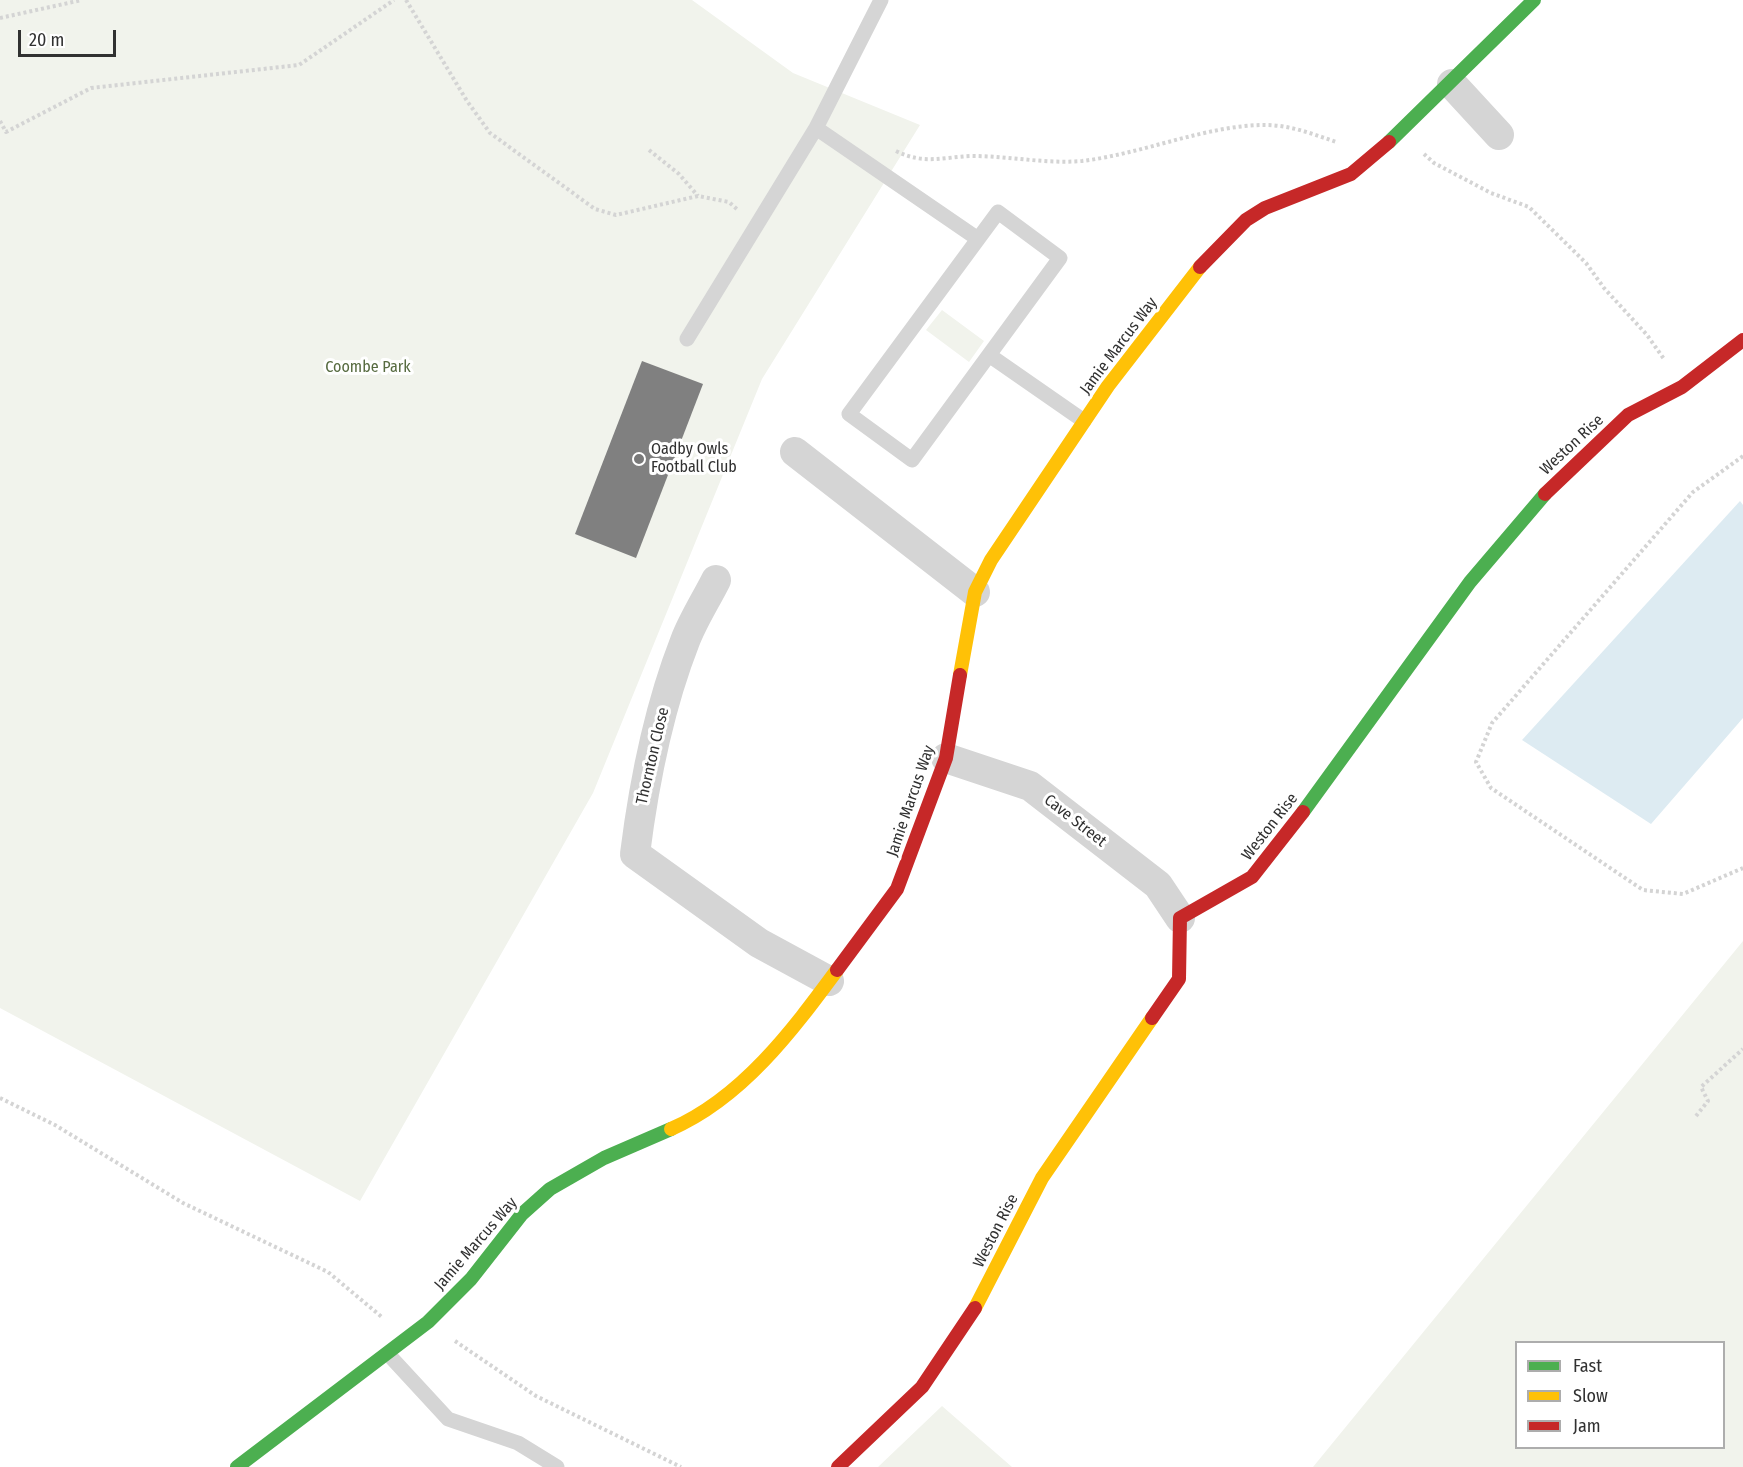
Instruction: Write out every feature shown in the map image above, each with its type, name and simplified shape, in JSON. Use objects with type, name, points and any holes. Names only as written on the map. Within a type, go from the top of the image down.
[{"type":"street","name":"Jamie Marcus Way","points":[[237,1467],[428,1322],[471,1280],[522,1214],[550,1189],[604,1158],[680,1125],[721,1100],[753,1073],[829,981],[897,890],[946,758],[975,592],[991,560],[1084,420],[1206,259],[1246,220],[1265,208],[1333,183],[1367,162],[1452,84],[1534,0]]},
{"type":"street","points":[[1452,84],[1498,135]]},
{"type":"street","name":"Weston Rise","points":[[838,1467],[922,1387],[967,1323],[1042,1178],[1179,979],[1180,918],[1252,877],[1322,788],[1470,582],[1546,493],[1628,415],[1682,387],[1743,340]]},
{"type":"street","points":[[795,452],[975,592]]},
{"type":"street","name":"Thornton Close","points":[[716,580],[685,640],[665,700],[645,776],[635,854],[759,943],[829,981]]},
{"type":"street","name":"Cave Street","points":[[946,758],[1030,786],[1158,885],[1180,918]]},
{"type":"lane","points":[[687,339],[816,128],[881,0]]},
{"type":"lane","points":[[816,128],[978,239]]},
{"type":"lane","points":[[998,212],[1060,258],[912,460],[849,414],[978,239],[998,212]]},
{"type":"lane","points":[[989,355],[1084,420]]},
{"type":"lane","points":[[388,1354],[448,1419],[518,1443],[557,1467]]},
{"type":"path","points":[[0,18],[82,0]]},
{"type":"path","points":[[0,121],[6,132],[91,88],[299,65],[394,0]]},
{"type":"path","points":[[406,0],[467,101],[490,133],[595,209],[616,215],[699,196],[729,202],[758,225]]},
{"type":"path","points":[[892,148],[912,159],[936,160],[971,156],[1052,162],[1080,161],[1114,156],[1236,127],[1267,125],[1293,128],[1338,143],[1367,162]]},
{"type":"path","points":[[1401,132],[1434,163],[1491,193],[1529,207],[1586,263],[1604,288],[1647,335],[1682,387]]},
{"type":"path","points":[[649,150],[679,174],[699,196]]},
{"type":"path","points":[[1743,456],[1694,492],[1492,723],[1476,762],[1491,788],[1643,890],[1683,894],[1743,868]]},
{"type":"path","points":[[1696,1116],[1708,1101],[1701,1087],[1743,1049]]},
{"type":"path","points":[[0,1098],[55,1125],[183,1203],[328,1272],[395,1328],[428,1322],[536,1396],[681,1467]]},
{"type":"green space","name":"Coombe Park","points":[[0,0],[692,0],[793,73],[920,125],[762,379],[593,793],[360,1201],[0,1008]]},
{"type":"green space","points":[[942,310],[984,341],[969,362],[926,330]]},
{"type":"green space","points":[[1743,941],[1743,1467],[1313,1467]]},
{"type":"green space","points":[[942,1406],[1012,1467],[878,1467]]},
{"type":"shaded area","points":[[1740,501],[1743,505],[1743,718],[1651,824],[1522,740]]},
{"type":"building","name":"Oadby Owls Football Club","points":[[642,361],[703,384],[636,558],[575,534]]},
{"type":"traffic: fast","points":[[1389,142],[1534,0]]},
{"type":"traffic: fast","points":[[1303,812],[1470,582],[1545,494]]},
{"type":"traffic: fast","points":[[237,1467],[428,1322],[471,1279],[522,1214],[550,1189],[604,1158],[671,1129]]},
{"type":"traffic: slow","points":[[960,675],[975,592],[991,560],[1108,386],[1200,267]]},
{"type":"traffic: slow","points":[[671,1129],[721,1100],[764,1061],[837,970]]},
{"type":"traffic: slow","points":[[975,1308],[1042,1178],[1152,1018]]},
{"type":"traffic: jam","points":[[1200,267],[1246,220],[1265,208],[1351,174],[1389,142]]},
{"type":"traffic: jam","points":[[1545,494],[1628,415],[1682,387],[1743,340]]},
{"type":"traffic: jam","points":[[837,970],[897,889],[946,758],[960,675]]},
{"type":"traffic: jam","points":[[1152,1018],[1179,979],[1180,918],[1252,877],[1303,812]]},
{"type":"traffic: jam","points":[[838,1467],[922,1387],[975,1308]]},
{"type":"place","name":"Oadby Owls Football Club","points":[[639,459]]}]
